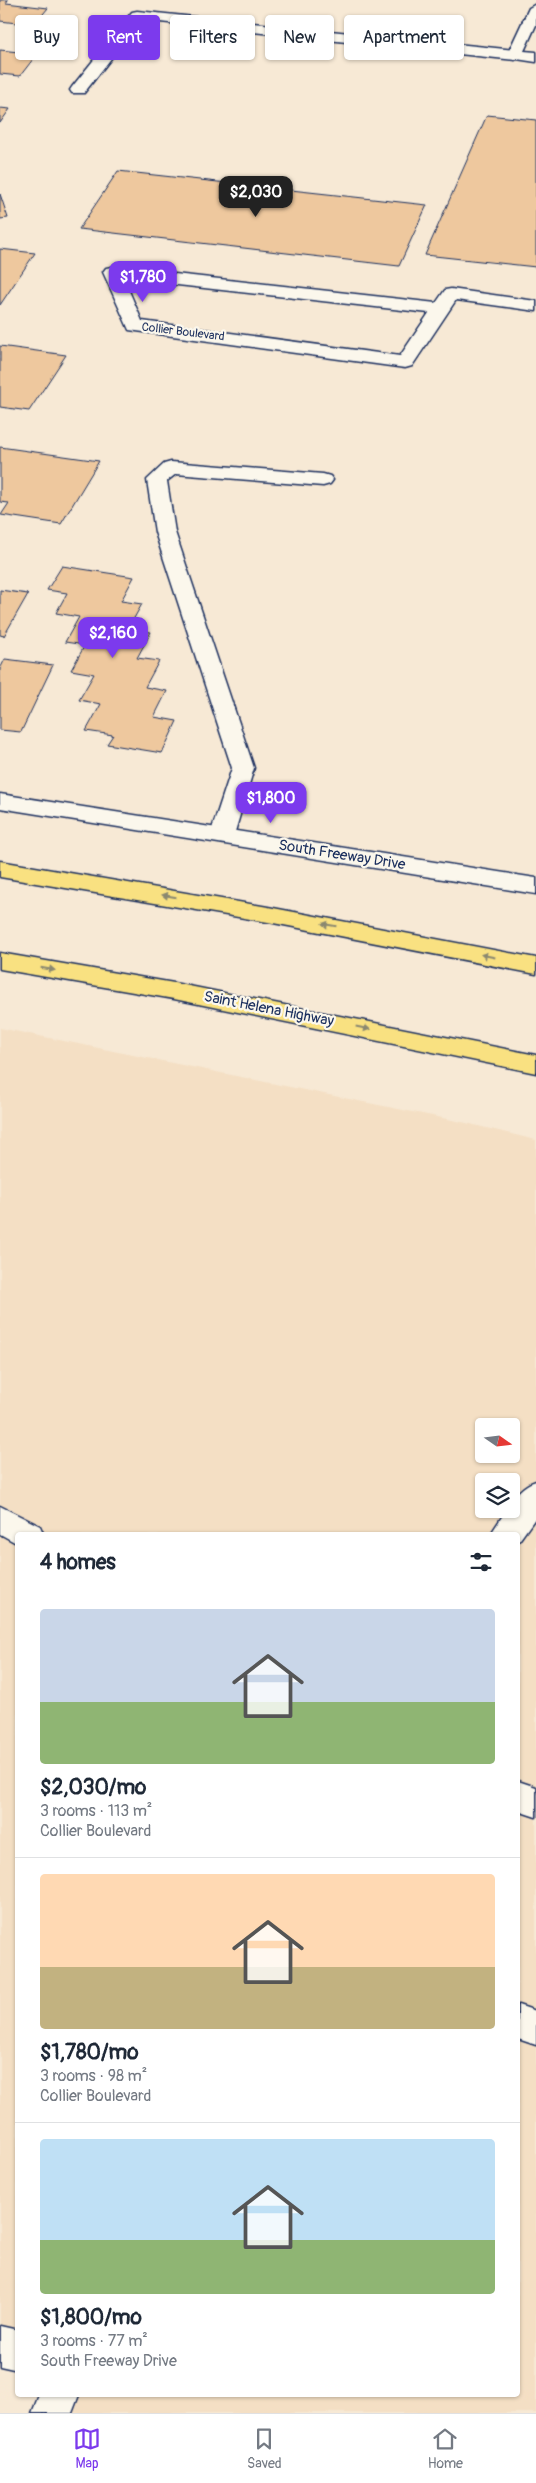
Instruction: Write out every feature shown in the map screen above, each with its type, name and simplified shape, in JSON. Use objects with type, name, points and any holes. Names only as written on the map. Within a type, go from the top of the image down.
[{"type":"highway","points":[[0,868],[185,898],[401,938],[536,966]]},
{"type":"highway","name":"Saint Helena Highway","points":[[0,961],[184,993],[536,1064]]},
{"type":"street","points":[[127,0],[137,15]]},
{"type":"street","points":[[515,55],[536,8]]},
{"type":"street","points":[[160,17],[536,57]]},
{"type":"street","points":[[78,90],[102,60]]},
{"type":"street","name":"Collier Boulevard","points":[[441,309],[112,272],[135,326],[405,362],[441,309],[451,294],[536,306]]},
{"type":"street","points":[[222,835],[242,768],[165,532],[158,480],[171,468],[323,480]]},
{"type":"street","name":"South Freeway Drive","points":[[0,801],[536,886]]},
{"type":"street","points":[[507,1532],[536,1493]]},
{"type":"street","points":[[0,1519],[24,1532]]},
{"type":"street","points":[[520,1797],[536,1802]]},
{"type":"street","points":[[520,2023],[536,2028]]},
{"type":"street","points":[[0,2346],[15,2349]]},
{"type":"street","points":[[52,2413],[58,2397]]},
{"type":"shaded area","points":[[0,1028],[462,1122],[536,1140],[536,2413],[52,2413],[58,2397],[520,2397],[520,1532],[15,1532],[15,2350],[0,2346]]},
{"type":"building","points":[[0,0],[8,0],[6,3],[48,8],[42,15],[15,15],[15,23],[0,21]]},
{"type":"building","points":[[0,50],[15,52],[15,60],[32,60],[20,76],[0,74]]},
{"type":"building","points":[[0,108],[10,109],[0,123]]},
{"type":"building","points":[[487,115],[536,120],[536,267],[425,255]]},
{"type":"building","points":[[118,171],[427,205],[399,266],[79,229]]},
{"type":"building","points":[[0,194],[8,218],[0,219]]},
{"type":"building","points":[[0,249],[35,253],[0,305]]},
{"type":"building","points":[[0,346],[66,355],[29,411],[0,407]]},
{"type":"building","points":[[0,447],[99,461],[61,524],[1,515],[9,503],[0,502]]},
{"type":"building","points":[[62,566],[134,577],[121,601],[142,604],[128,629],[151,632],[137,658],[159,661],[145,687],[167,691],[154,717],[177,721],[162,753],[107,744],[113,735],[86,731],[101,704],[79,700],[94,674],[71,670],[85,645],[65,642],[79,617],[56,613],[67,593],[47,590]]},
{"type":"building","points":[[0,590],[28,594],[4,636],[0,635]]},
{"type":"building","points":[[5,659],[53,665],[21,732],[0,730],[0,669]]}]
